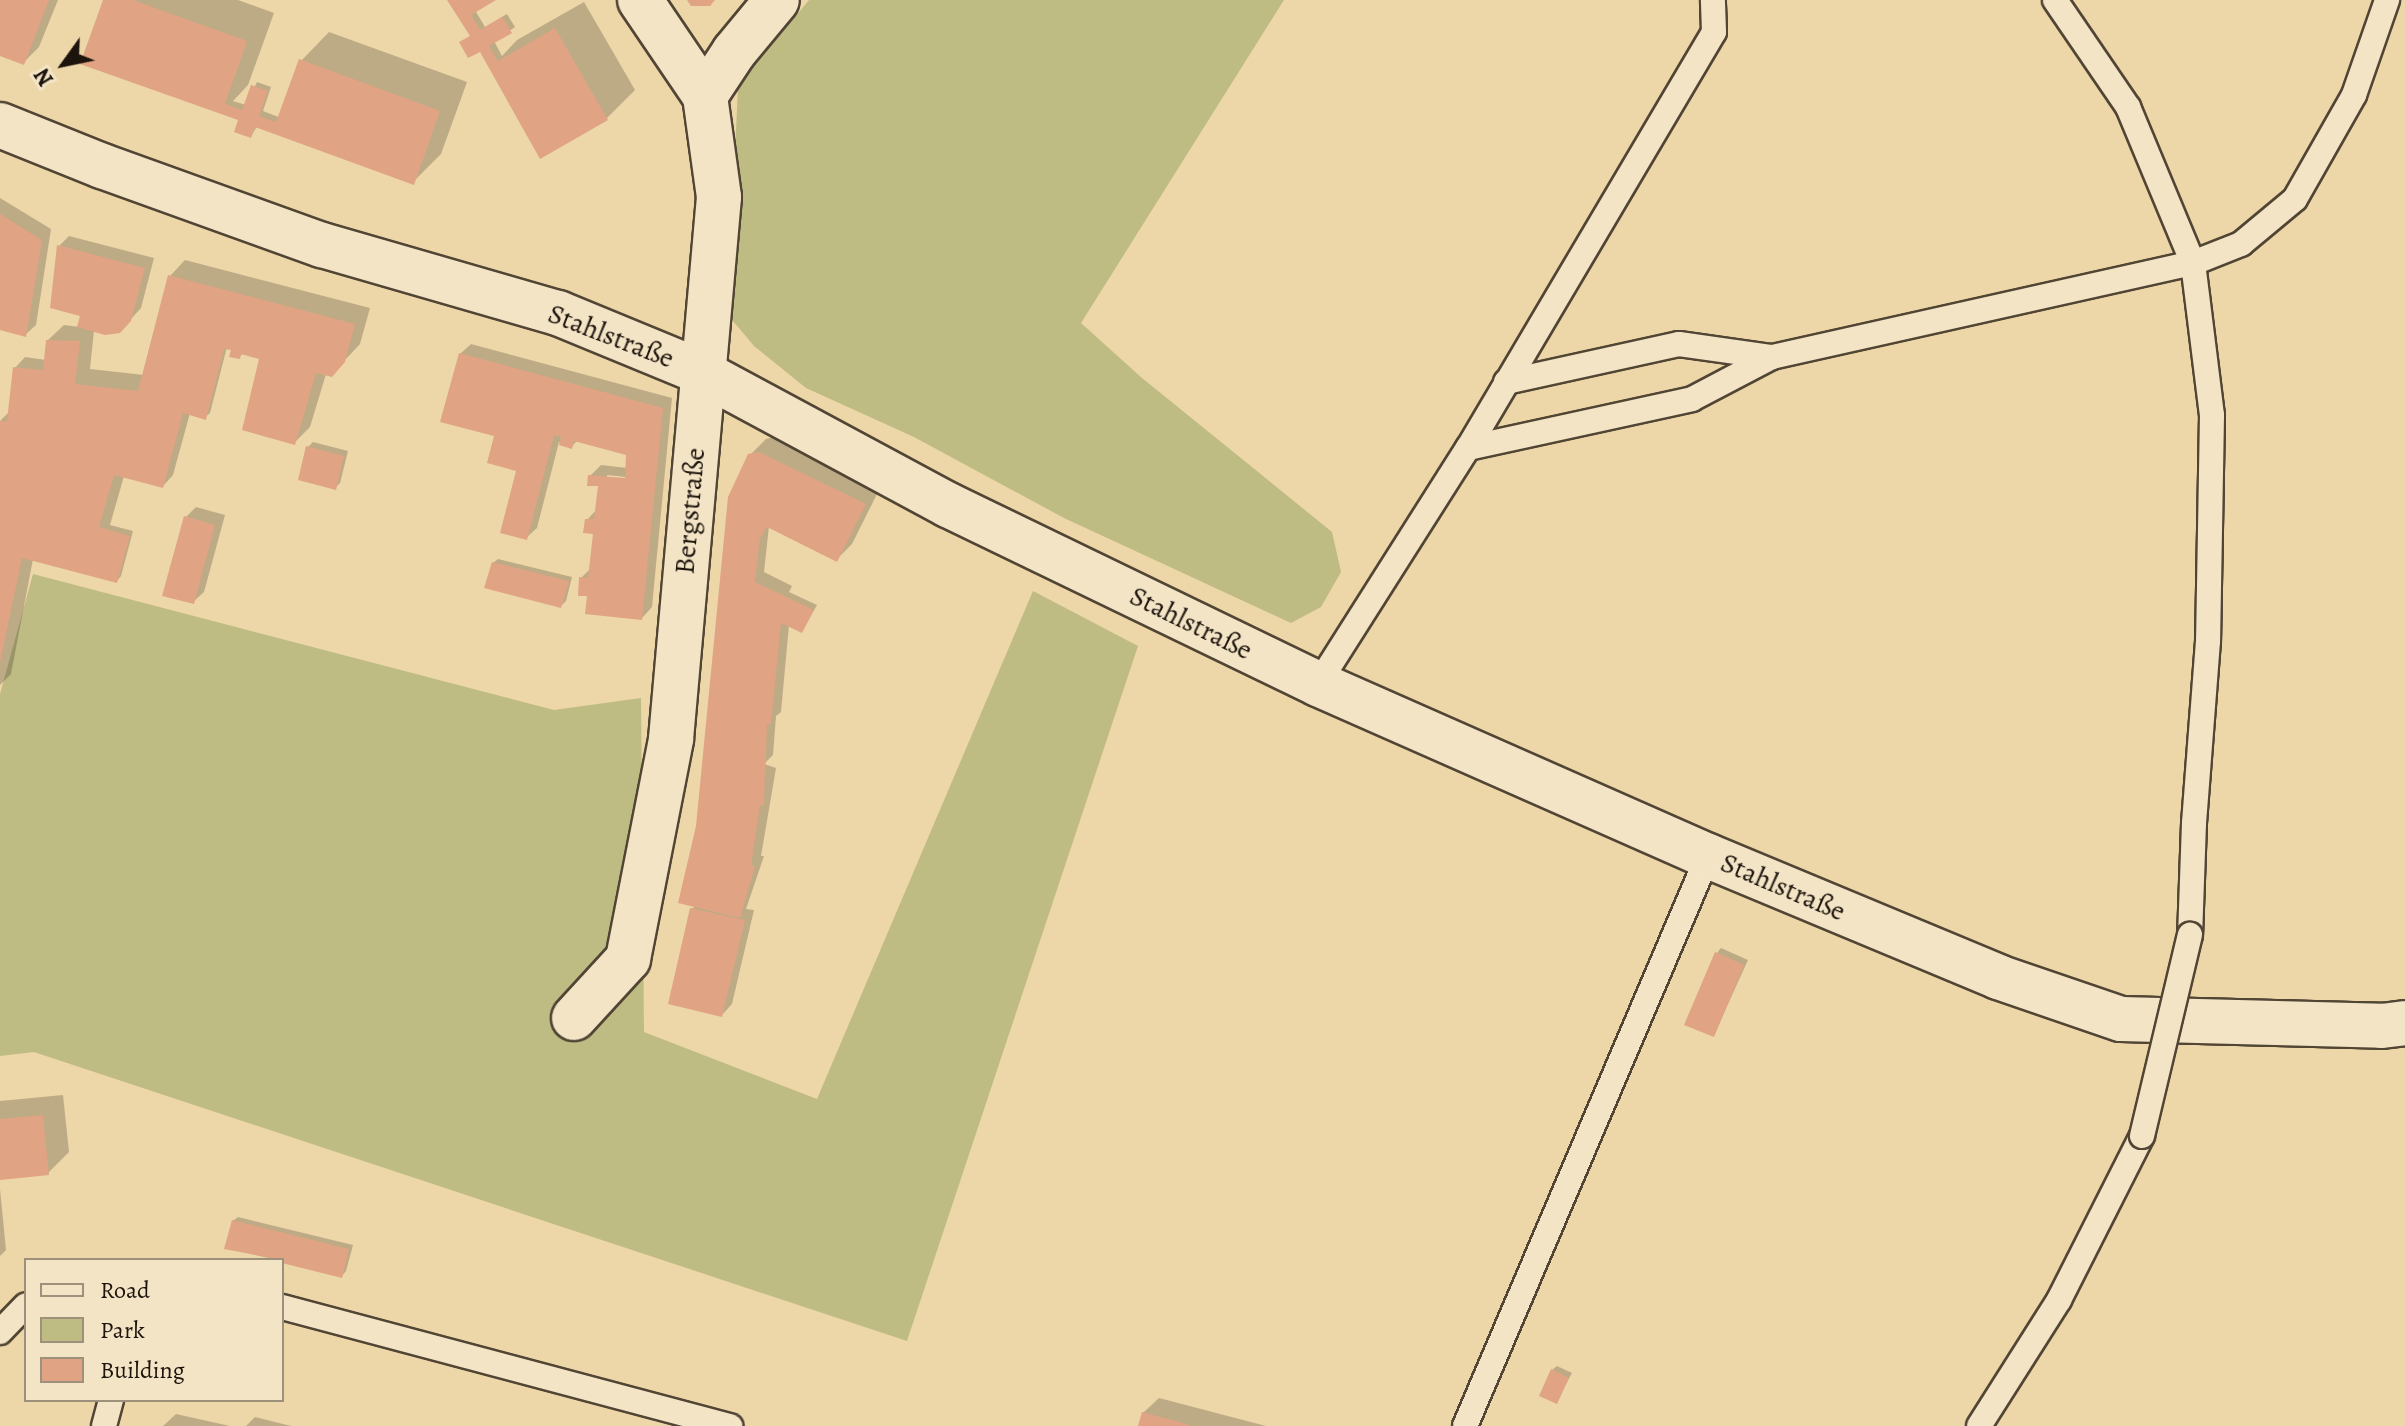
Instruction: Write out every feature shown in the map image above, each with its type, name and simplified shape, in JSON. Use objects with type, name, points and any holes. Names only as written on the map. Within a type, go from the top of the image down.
[{"type":"street","name":"Bergstraße","points":[[574,1018],[628,959],[671,739],[701,372],[719,197],[705,96],[640,0]]},
{"type":"street","points":[[705,96],[734,52],[777,0]]},
{"type":"street","name":"Stahlstraße","points":[[0,125],[102,166],[322,245],[558,313],[701,372],[948,505],[1318,684],[1708,856],[1998,977],[2121,1019],[2382,1026],[2405,1023]]},
{"type":"lane","points":[[1318,684],[1468,448],[1714,32],[1713,0]]},
{"type":"lane","points":[[1979,1426],[2059,1300],[2142,1136],[2190,935],[2194,823],[2208,641],[2212,415],[2193,263],[2128,107],[2055,0]]},
{"type":"lane","points":[[1468,448],[1692,399],[1772,357],[2193,263],[2241,244],[2295,199],[2354,95],[2387,0]]},
{"type":"lane","points":[[1506,382],[1679,344],[1772,357]]},
{"type":"lane","points":[[1465,1426],[1708,856]]},
{"type":"lane","points":[[0,1332],[24,1307]]},
{"type":"lane","points":[[284,1308],[730,1426]]},
{"type":"lane","points":[[104,1426],[110,1402]]},
{"type":"green space","points":[[809,0],[1284,0],[1081,323],[1142,378],[1332,532],[1341,572],[1321,607],[1291,623],[1064,518],[914,437],[806,388],[754,346],[728,315],[738,86]]},
{"type":"green space","points":[[33,574],[554,710],[641,698],[644,1032],[817,1099],[1033,591],[1138,646],[907,1341],[34,1052],[0,1056],[0,694]]},
{"type":"building","points":[[0,0],[49,0],[24,65],[0,56]]},
{"type":"building","points":[[103,0],[133,0],[247,41],[225,104],[242,110],[251,85],[268,91],[259,116],[276,122],[299,59],[440,111],[414,185],[255,127],[251,138],[234,132],[238,120],[80,64]]},
{"type":"building","points":[[447,0],[496,0],[471,15],[480,30],[502,17],[512,33],[489,46],[498,61],[555,28],[608,120],[540,159],[480,52],[468,58],[459,42],[470,36]]},
{"type":"building","points":[[687,0],[715,0],[710,6],[691,6]]},
{"type":"building","points":[[0,214],[42,240],[26,337],[0,330]]},
{"type":"building","points":[[57,245],[145,268],[131,321],[120,333],[105,335],[77,327],[80,316],[50,308]]},
{"type":"building","points":[[168,275],[355,324],[345,362],[332,377],[316,373],[295,445],[242,430],[259,359],[241,354],[240,359],[229,357],[231,350],[224,349],[206,420],[183,413],[163,488],[114,475],[99,527],[130,536],[117,583],[22,558],[0,662],[0,421],[7,421],[13,367],[43,370],[46,340],[80,341],[75,384],[138,391]]},
{"type":"building","points":[[459,353],[663,408],[642,620],[585,614],[587,596],[578,596],[579,577],[588,578],[593,534],[583,533],[585,519],[594,519],[598,486],[587,486],[588,475],[625,478],[626,455],[574,441],[572,449],[559,445],[561,437],[554,435],[527,540],[500,533],[516,471],[487,463],[494,436],[440,422]]},
{"type":"building","points":[[306,446],[344,456],[336,490],[298,480]]},
{"type":"building","points":[[759,452],[866,504],[837,562],[767,527],[760,538],[755,582],[814,610],[802,633],[781,623],[771,724],[767,724],[764,806],[760,805],[751,866],[755,866],[740,918],[678,903],[696,826],[728,497],[748,454]]},
{"type":"building","points":[[184,516],[215,525],[194,604],[162,596]]},
{"type":"building","points":[[492,562],[569,581],[561,608],[484,588]]},
{"type":"building","points":[[690,908],[745,920],[722,1017],[668,1004]]},
{"type":"building","points":[[1715,952],[1744,965],[1714,1037],[1684,1025]]},
{"type":"building","points":[[43,1115],[49,1175],[0,1180],[0,1119]]},
{"type":"building","points":[[232,1220],[349,1249],[342,1278],[284,1264],[284,1258],[224,1249]]},
{"type":"building","points":[[1551,1369],[1569,1378],[1557,1404],[1539,1396]]},
{"type":"building","points":[[1142,1412],[1190,1425],[1190,1426],[1138,1426]]}]
